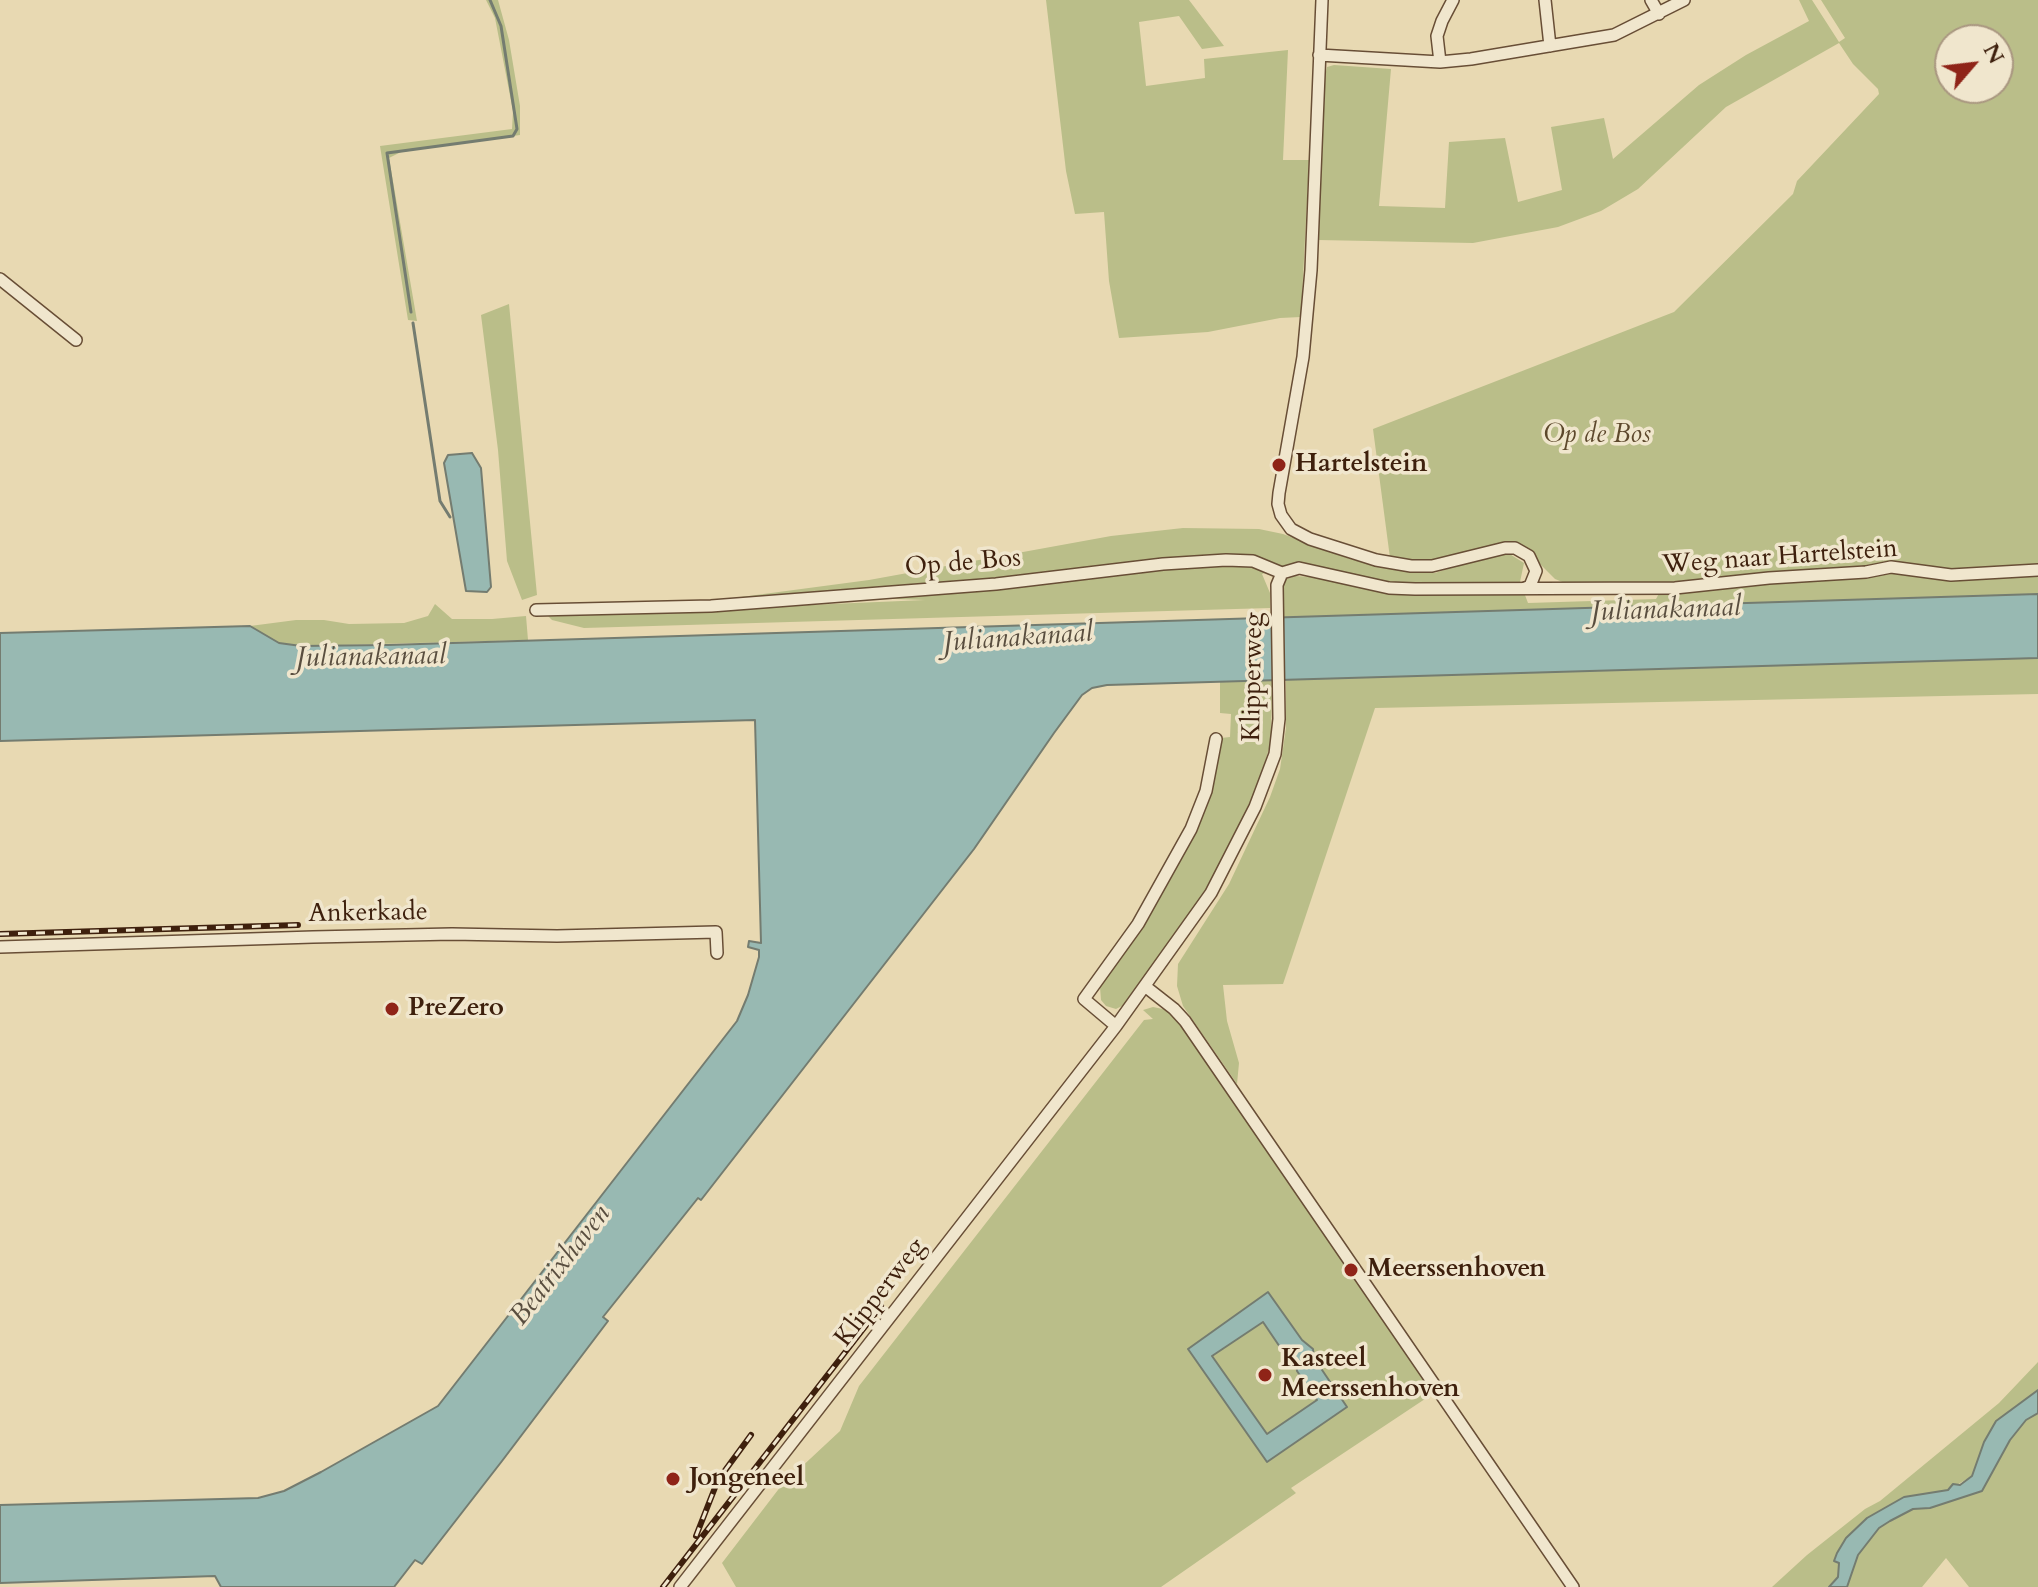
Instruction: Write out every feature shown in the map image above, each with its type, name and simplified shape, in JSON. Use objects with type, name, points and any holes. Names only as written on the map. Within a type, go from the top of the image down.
[{"type":"street","points":[[1322,0],[1311,270],[1303,357],[1278,504],[1281,515],[1291,529],[1310,539],[1376,560],[1411,566],[1432,566],[1515,548],[1529,556],[1536,571],[1530,586],[1525,588]]},
{"type":"street","points":[[1440,62],[1437,36],[1453,0]]},
{"type":"street","points":[[1545,0],[1550,46]]},
{"type":"street","points":[[1651,0],[1659,14]]},
{"type":"street","points":[[1319,55],[1440,62],[1550,46],[1614,35],[1684,0]]},
{"type":"street","points":[[0,279],[76,340]]},
{"type":"street","name":"Op de Bos","points":[[536,610],[711,606],[996,584],[1163,564],[1226,560],[1253,561],[1282,573],[1299,568],[1389,588],[1525,588]]},
{"type":"street","name":"Weg naar Hartelstein","points":[[1525,588],[1675,588],[1866,572],[1891,567],[1951,575],[2038,570]]},
{"type":"street","name":"Klipperweg","points":[[680,1587],[1146,987],[1211,893],[1255,807],[1275,754],[1279,719],[1277,585],[1282,573]]},
{"type":"street","name":"Klipperweg","points":[[1116,1026],[1084,999],[1138,924],[1191,829],[1206,791],[1216,739]]},
{"type":"street","name":"Ankerkade","points":[[0,947],[452,934],[557,936],[716,932],[717,953]]},
{"type":"street","points":[[1146,987],[1185,1021],[1573,1587]]},
{"type":"green space","points":[[486,0],[498,0],[509,40],[520,106],[520,135],[401,152],[389,158],[417,321],[408,320],[380,146],[512,129],[513,111],[495,18]]},
{"type":"green space","points":[[1046,0],[1189,0],[1224,46],[1202,49],[1179,16],[1139,22],[1146,86],[1205,78],[1204,59],[1288,50],[1283,160],[1309,160],[1301,317],[1208,332],[1119,338],[1109,281],[1104,212],[1075,214],[1066,171]]},
{"type":"green space","points":[[1799,0],[1812,0],[1839,42],[1845,38],[1821,0],[2038,0],[2038,594],[1284,618],[1282,581],[1295,576],[1312,577],[1354,586],[1335,571],[1297,562],[1262,574],[1270,593],[1270,608],[584,628],[552,620],[548,616],[925,600],[807,596],[726,599],[869,580],[1111,536],[1183,528],[1259,529],[1283,534],[1350,559],[1391,569],[1435,573],[1493,554],[1422,561],[1390,558],[1373,429],[1674,312],[1793,194],[1797,181],[1879,94],[1839,43],[1726,107],[1638,189],[1601,211],[1558,227],[1473,243],[1318,240],[1327,67],[1391,69],[1379,206],[1445,208],[1449,142],[1505,138],[1518,202],[1562,190],[1551,127],[1604,118],[1613,159],[1699,85],[1809,21]],"holes":[[[1527,551],[1555,579],[1570,585],[1664,584],[1656,599],[1528,603],[1520,582],[1524,563],[1508,553]]]},
{"type":"green space","points":[[509,304],[537,595],[522,600],[507,561],[498,450],[481,315]]},
{"type":"green space","points":[[435,604],[452,619],[526,616],[528,640],[301,646],[279,643],[250,626],[296,620],[349,624],[404,623],[428,616]]},
{"type":"green space","points":[[2038,658],[2038,694],[1375,708],[1283,984],[1223,985],[1227,1021],[1239,1063],[1237,1084],[1183,1006],[1177,986],[1178,964],[1229,884],[1280,769],[1286,728],[1286,680]]},
{"type":"green space","points":[[1272,680],[1271,742],[1259,782],[1214,882],[1126,1004],[1116,1009],[1106,1006],[1101,1000],[1100,987],[1163,890],[1221,738],[1230,737],[1231,714],[1220,713],[1220,682]]},
{"type":"green space","points":[[1153,1007],[1163,1009],[1177,1019],[1437,1391],[1291,1488],[1296,1493],[1161,1587],[736,1587],[722,1563],[781,1486],[840,1431],[859,1386],[1144,1020],[1153,1019],[1143,1010]],"holes":[[[1268,1293],[1302,1341],[1313,1349],[1314,1358],[1347,1407],[1267,1462],[1188,1349]]]},
{"type":"green space","points":[[1263,1322],[1296,1362],[1297,1371],[1318,1400],[1267,1435],[1212,1356]]},
{"type":"green space","points":[[2038,1362],[2038,1390],[1996,1421],[1984,1442],[1972,1476],[1948,1490],[1904,1497],[1839,1563],[1838,1577],[1829,1587],[1772,1587],[1807,1555],[1865,1509],[1880,1501],[1999,1403]]},
{"type":"green space","points":[[2038,1413],[2038,1587],[1969,1587],[1946,1558],[1922,1587],[1847,1587],[1858,1555],[1879,1528],[1913,1509],[1982,1491],[2010,1440],[2026,1420]]},
{"type":"water","points":[[472,453],[481,468],[491,587],[487,592],[466,591],[444,463],[448,455]]},
{"type":"water","points":[[2038,594],[2038,658],[1107,685],[1092,688],[1082,695],[1054,733],[974,849],[701,1200],[698,1198],[603,1317],[608,1321],[502,1461],[422,1564],[415,1560],[394,1587],[221,1587],[215,1576],[0,1583],[0,1505],[258,1498],[284,1491],[438,1406],[737,1021],[759,957],[759,950],[748,947],[749,941],[761,943],[755,720],[0,741],[0,633],[250,626],[279,643],[301,646],[388,645]]},
{"type":"water","points":[[1268,1292],[1302,1340],[1313,1349],[1314,1358],[1347,1407],[1267,1462],[1188,1349]],"holes":[[[1263,1322],[1284,1353],[1290,1354],[1296,1362],[1297,1371],[1317,1400],[1267,1434],[1212,1356]]]},
{"type":"water","points":[[2038,1390],[2038,1413],[2026,1420],[2010,1440],[1982,1491],[1930,1508],[1913,1509],[1890,1521],[1879,1528],[1858,1555],[1847,1587],[1829,1587],[1838,1577],[1839,1563],[1834,1561],[1837,1553],[1846,1538],[1867,1518],[1904,1497],[1948,1490],[1953,1484],[1960,1485],[1972,1476],[1984,1442],[1996,1421]]},
{"type":"waterway","points":[[411,312],[387,153],[513,136],[517,129],[501,26],[490,0]]},
{"type":"waterway","points":[[413,323],[440,501],[450,517]]},
{"type":"railway","points":[[0,934],[298,925]]},
{"type":"railway","points":[[663,1587],[881,1306]]},
{"type":"railway","points":[[696,1536],[718,1480],[751,1435]]},
{"type":"place","name":"Hartelstein","points":[[1279,465]]},
{"type":"place","name":"PreZero","points":[[392,1009]]},
{"type":"place","name":"Meerssenhoven","points":[[1351,1270]]},
{"type":"place","name":"Kasteel Meerssenhoven","points":[[1265,1375]]},
{"type":"place","name":"Jongeneel","points":[[673,1479]]},
{"type":"water label","name":"Julianakanaal","points":[[1666,611]]},
{"type":"water label","name":"Julianakanaal","points":[[1018,639]]},
{"type":"water label","name":"Julianakanaal","points":[[371,658]]},
{"type":"water label","name":"Beatrixhaven","points":[[561,1266]]}]
